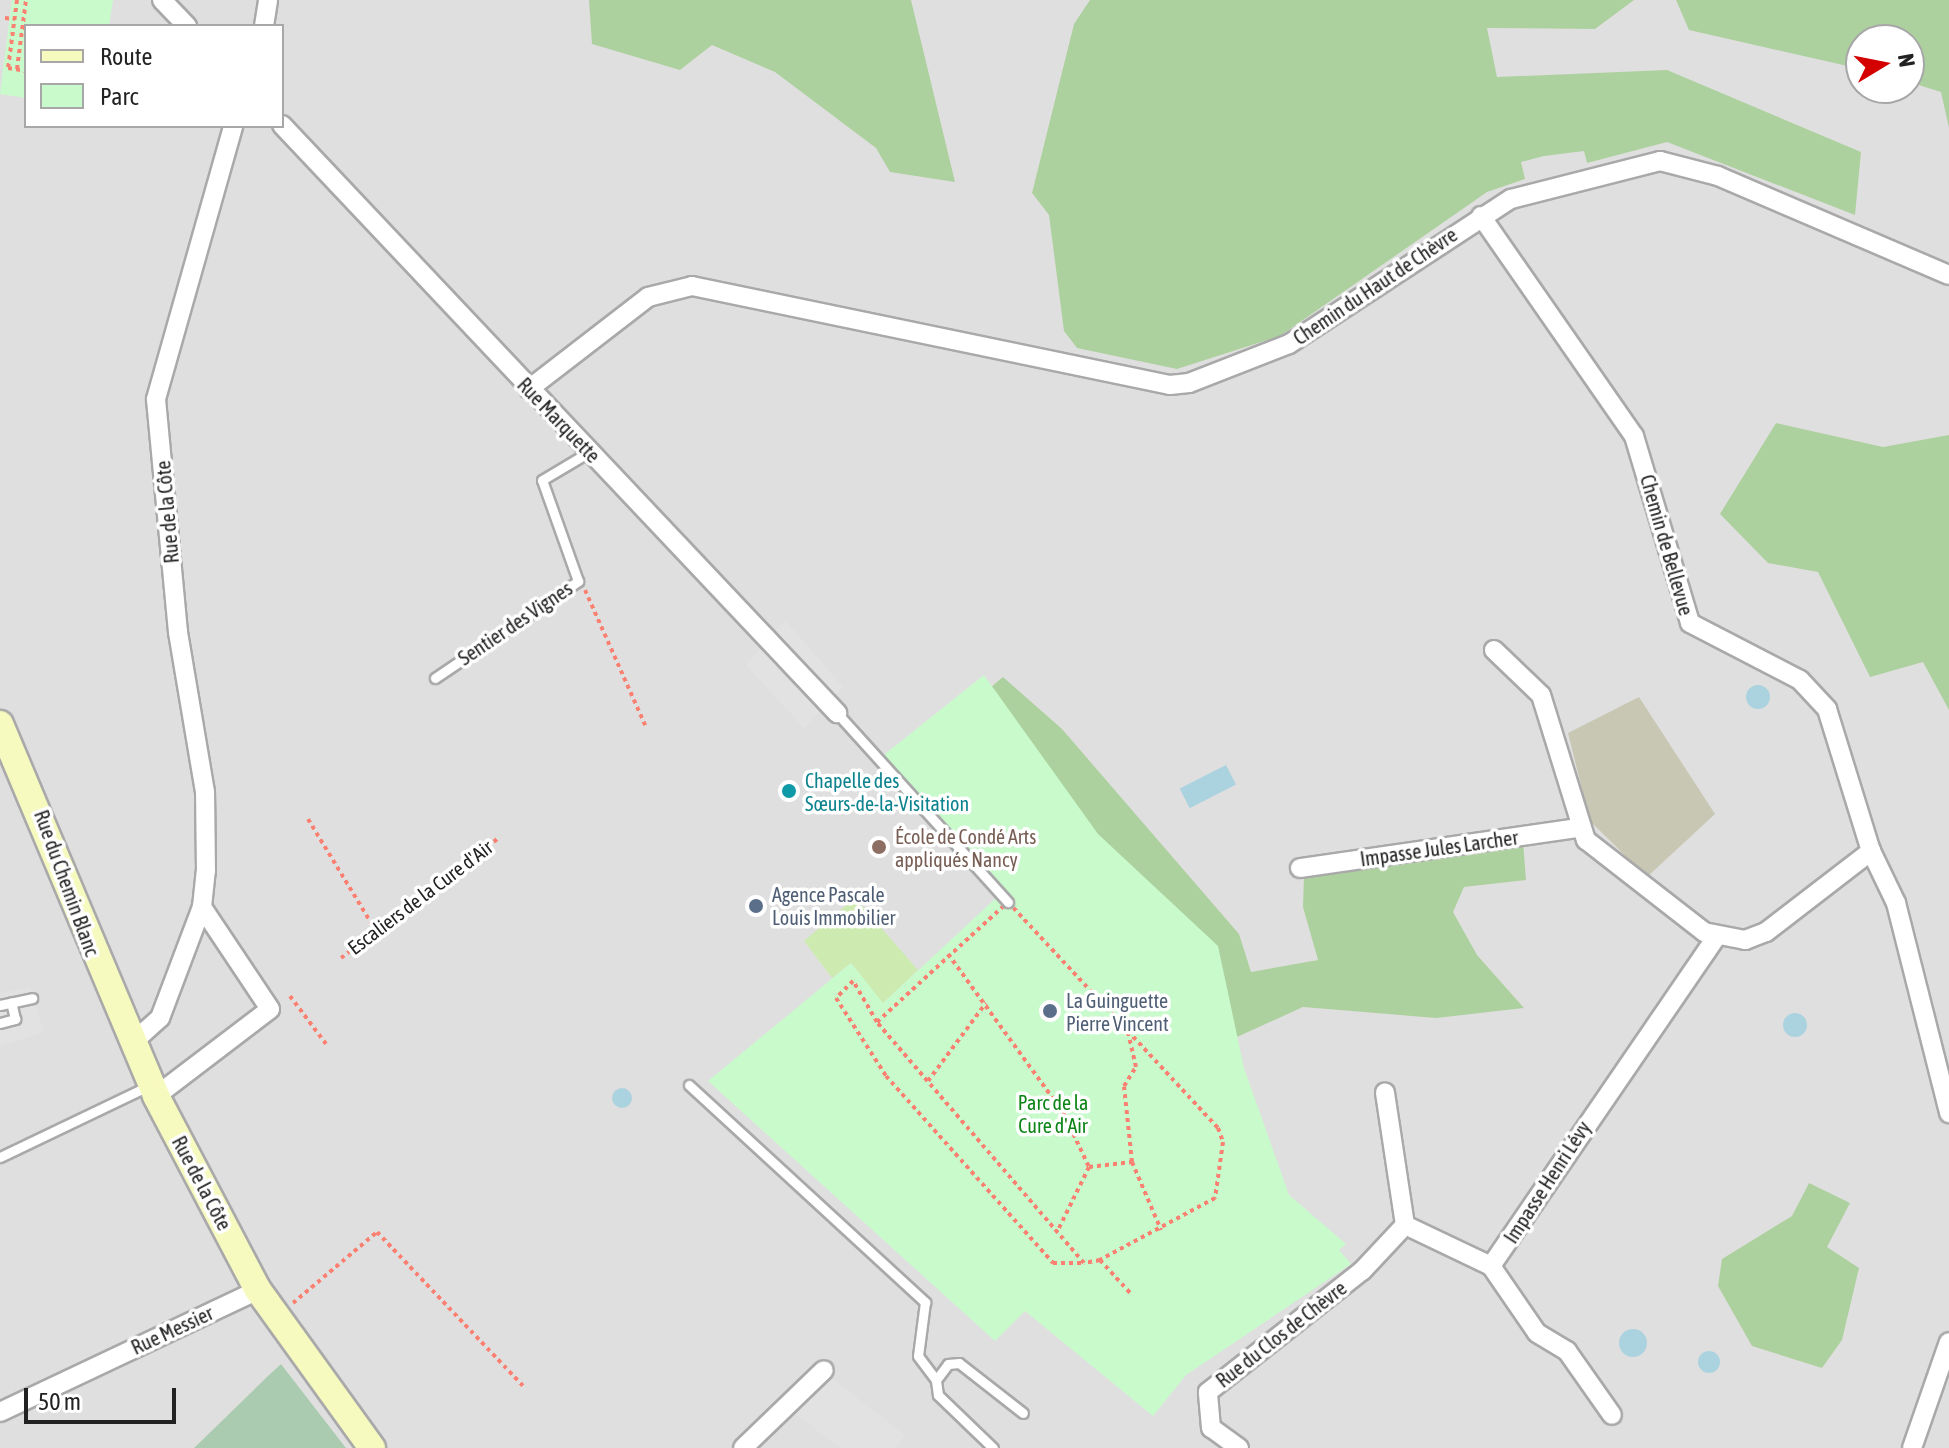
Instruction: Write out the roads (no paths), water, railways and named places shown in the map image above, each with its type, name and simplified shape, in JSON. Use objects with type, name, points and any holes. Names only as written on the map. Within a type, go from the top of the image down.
[{"type":"street","points":[[162,0],[185,24]]},
{"type":"street","points":[[264,24],[268,0]]},
{"type":"street","name":"Rue Marquette","points":[[284,127],[837,713]]},
{"type":"street","name":"Rue de la Côte","points":[[232,128],[156,399],[178,632],[208,815],[202,907],[160,1018],[131,1044],[258,1290],[372,1448]]},
{"type":"street","name":"Chemin du Haut de Chèvre","points":[[529,389],[648,297],[692,286],[1178,385],[1289,344],[1481,216],[1545,188],[1660,161],[1718,176],[1949,275]]},
{"type":"street","name":"Chemin de Bellevue","points":[[1481,216],[1634,436],[1690,623],[1800,680],[1827,709],[1871,851],[1896,903],[1949,1113]]},
{"type":"street","points":[[1494,650],[1541,695],[1578,828],[1716,938],[1766,932],[1871,851]]},
{"type":"street","name":"Rue du Chemin Blanc","points":[[0,724],[131,1044]]},
{"type":"street","name":"Impasse Jules Larcher","points":[[1300,868],[1578,828]]},
{"type":"street","points":[[153,1090],[270,1009],[202,907]]},
{"type":"street","name":"Impasse Henri Lévy","points":[[1491,1266],[1716,938]]},
{"type":"street","points":[[1385,1093],[1405,1225],[1491,1266],[1537,1333],[1567,1351],[1612,1415]]},
{"type":"street","name":"Rue du Clos de Chèvre","points":[[1239,1448],[1211,1428],[1208,1392],[1362,1271],[1405,1225]]},
{"type":"street","name":"Rue Messier","points":[[0,1412],[258,1290]]},
{"type":"street","points":[[1912,1448],[1949,1342]]},
{"type":"street","points":[[743,1448],[824,1370]]},
{"type":"lane","name":"Sentier des Vignes","points":[[435,678],[579,577],[542,480],[589,452]]},
{"type":"lane","points":[[837,713],[1008,902]]},
{"type":"lane","points":[[0,1005],[32,998]]},
{"type":"lane","points":[[0,1023],[15,1019],[11,1002]]},
{"type":"lane","points":[[689,1085],[925,1302],[918,1356],[936,1380],[938,1395],[993,1448]]},
{"type":"lane","points":[[0,1157],[153,1090]]},
{"type":"lane","points":[[936,1380],[959,1363],[1023,1413]]},
{"type":"water","points":[[1758,685],[1767,688],[1770,697],[1767,706],[1758,709],[1749,706],[1746,697],[1749,688]]},
{"type":"water","points":[[1226,765],[1236,785],[1190,808],[1180,789]]},
{"type":"water","points":[[1795,1013],[1804,1016],[1807,1025],[1804,1034],[1795,1037],[1786,1034],[1783,1025],[1786,1016]]},
{"type":"water","points":[[622,1088],[629,1091],[632,1098],[629,1105],[622,1108],[615,1105],[612,1098],[615,1091]]},
{"type":"water","points":[[1633,1329],[1643,1333],[1647,1343],[1643,1353],[1633,1357],[1623,1353],[1619,1343],[1623,1333]]},
{"type":"water","points":[[1709,1351],[1717,1354],[1720,1362],[1717,1370],[1709,1373],[1701,1370],[1698,1362],[1701,1354]]},
{"type":"place","name":"Chapelle des Sœurs-de-la-Visitation","points":[[789,791]]},
{"type":"place","name":"École de Condé Arts appliqués Nancy","points":[[879,847]]},
{"type":"place","name":"Agence Pascale Louis Immobilier","points":[[756,906]]},
{"type":"place","name":"La Guinguette Pierre Vincent","points":[[1050,1011]]},
{"type":"park label","name":"Parc de la Cure d'Air","points":[[1053,1114]]}]
